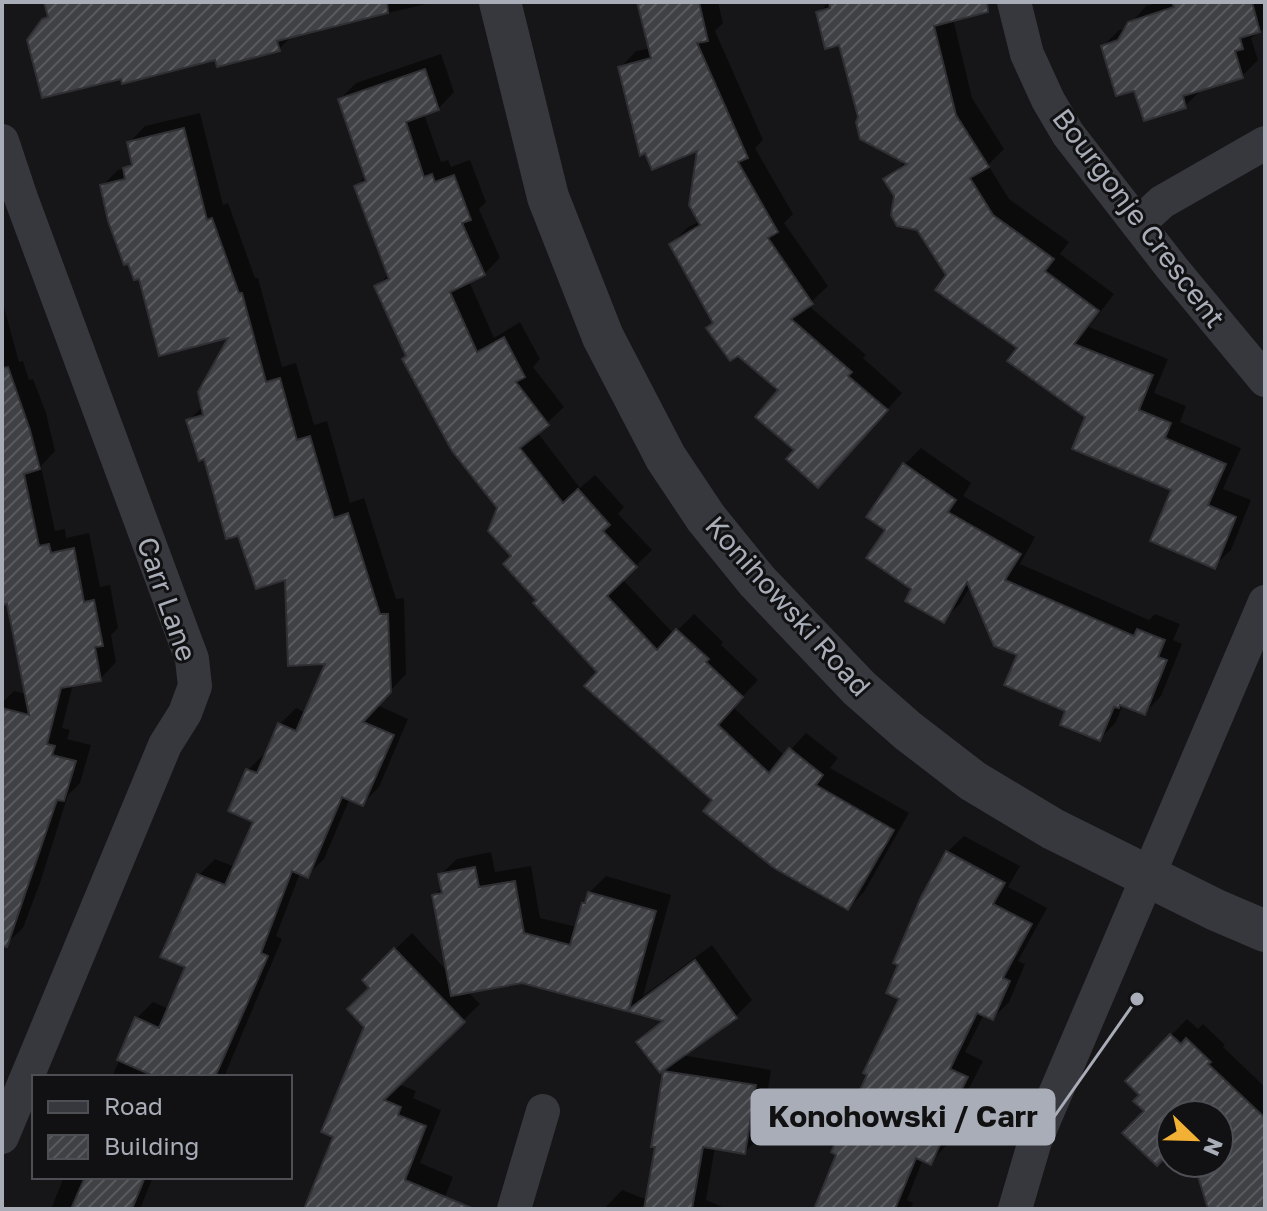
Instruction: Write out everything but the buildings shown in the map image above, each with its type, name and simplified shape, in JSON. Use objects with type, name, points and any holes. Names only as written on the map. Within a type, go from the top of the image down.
[{"type":"street","name":"Konihowski Road","points":[[500,2],[548,197],[603,337],[666,458],[706,518],[757,581],[859,688],[973,781],[1053,829],[1265,931]]},
{"type":"street","name":"Bourgonje Crescent","points":[[1014,2],[1027,54],[1068,134],[1265,380]]},
{"type":"street","name":"Carr Lane","points":[[2,141],[192,659],[195,686],[185,713],[165,745],[2,1137]]},
{"type":"street","points":[[1138,224],[1162,202],[1265,143]]},
{"type":"street","points":[[1015,1209],[1035,1141],[1265,602]]},
{"type":"street","points":[[514,1209],[543,1111]]},
{"type":"place","name":"Konohowski / Carr","points":[[1137,999]]}]
